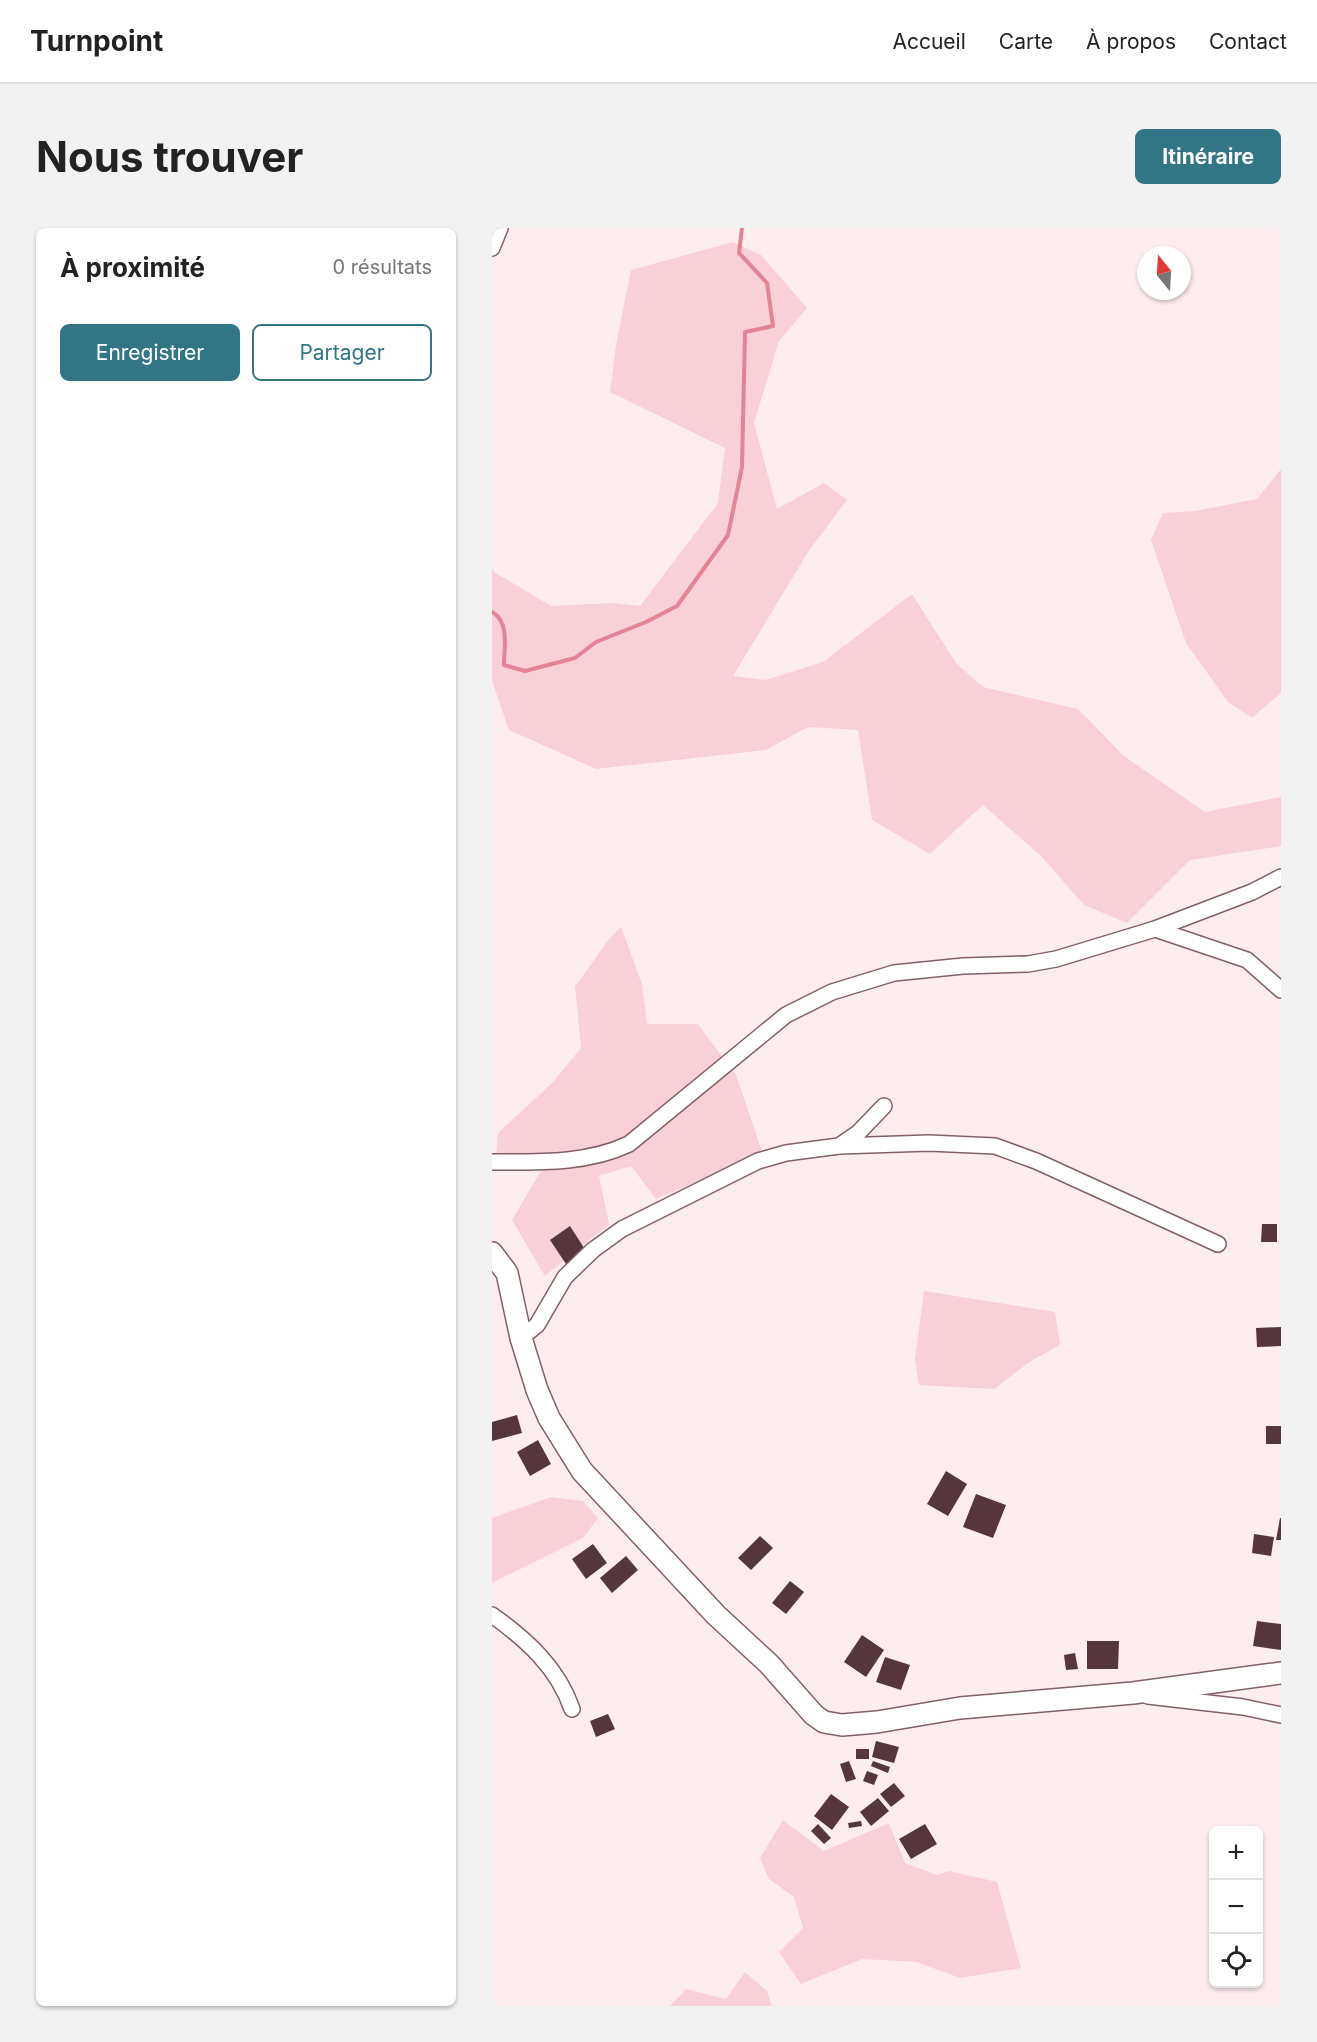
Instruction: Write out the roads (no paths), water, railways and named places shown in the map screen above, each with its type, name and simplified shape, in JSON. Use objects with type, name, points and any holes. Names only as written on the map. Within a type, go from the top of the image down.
[{"type":"main road","points":[[492,1254],[507,1274],[521,1338],[549,1418],[582,1471],[716,1615],[769,1664],[814,1715],[824,1722],[842,1725],[960,1708],[1133,1694],[1281,1673]]},
{"type":"street","points":[[492,248],[500,228]]},
{"type":"street","points":[[492,1162],[581,1159],[606,1155],[629,1144],[786,1015],[806,1004],[861,982],[894,973],[1028,964],[1056,959],[1155,929],[1252,892],[1281,877]]},
{"type":"street","points":[[1155,929],[1247,960],[1281,990]]},
{"type":"street","points":[[839,1146],[858,1132],[884,1106]]},
{"type":"street","points":[[521,1338],[537,1325],[566,1277],[593,1250],[622,1229],[758,1161],[786,1153],[839,1146],[929,1143],[994,1146],[1036,1161],[1218,1244]]},
{"type":"street","points":[[492,1615],[512,1629],[551,1667],[565,1689],[572,1709]]},
{"type":"street","points":[[1133,1694],[1281,1715]]},
{"type":"waterway","points":[[492,612],[498,616],[504,629],[504,665],[525,671],[575,658],[596,642],[646,622],[677,606],[728,535],[742,467],[745,332],[773,326],[767,283],[739,253],[742,228]]}]
